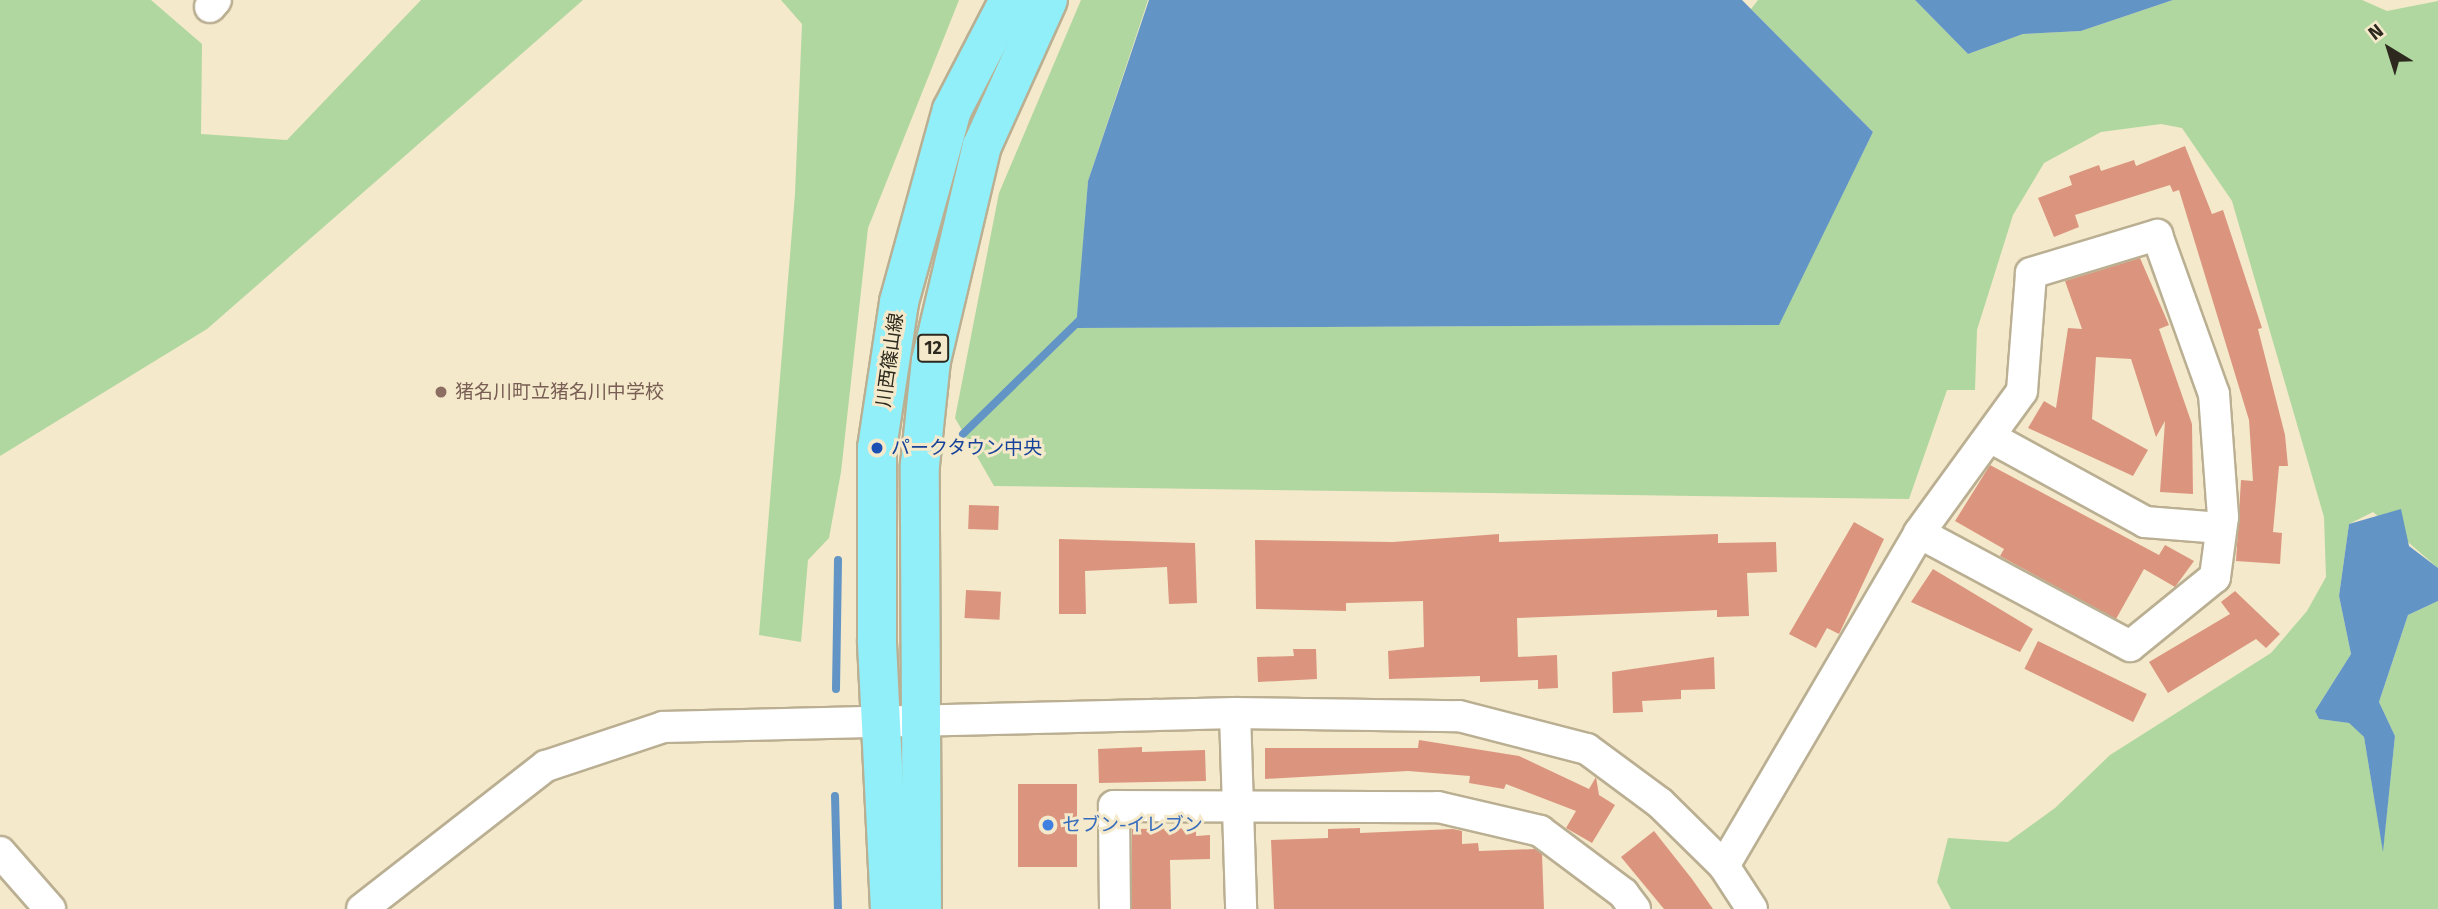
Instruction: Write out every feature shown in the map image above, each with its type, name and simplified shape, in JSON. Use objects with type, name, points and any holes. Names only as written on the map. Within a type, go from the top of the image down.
[{"type":"main road","name":"川西篠山線","points":[[890,909],[880,720],[877,449],[899,302],[952,110],[1009,0]]},
{"type":"main road","name":"12","points":[[922,909],[920,464],[931,361],[982,146],[1048,0]]},
{"type":"street","points":[[1724,866],[1919,533],[2022,391],[2031,273],[2158,234],[2214,394],[2221,528],[2215,577],[2130,646],[1919,533]]},
{"type":"street","points":[[1990,437],[2146,523],[2221,528]]},
{"type":"street","points":[[362,909],[546,766],[663,727],[880,720],[921,716],[1234,713],[1459,716],[1587,749],[1660,803],[1724,866],[1752,909]]},
{"type":"street","points":[[1234,713],[1241,909]]},
{"type":"street","points":[[1115,909],[1114,806],[1438,807],[1541,831],[1623,892],[1635,909]]},
{"type":"street","points":[[0,852],[50,909]]},
{"type":"green space","points":[[0,0],[151,0],[202,44],[201,134],[287,140],[421,0],[583,0],[207,329],[0,456]]},
{"type":"green space","points":[[781,0],[959,0],[868,228],[841,472],[829,538],[808,560],[801,642],[759,635],[795,194],[802,24]]},
{"type":"green space","points":[[1081,0],[1148,0],[1088,181],[1077,328],[1778,325],[1873,132],[1751,9],[1758,0],[1915,0],[1968,54],[2023,34],[2081,31],[2173,0],[2362,0],[2387,11],[2438,1],[2438,568],[2373,512],[2349,524],[2339,596],[2351,654],[2315,711],[2320,719],[2349,723],[2364,737],[2383,849],[2395,736],[2379,702],[2408,615],[2438,601],[2438,909],[1951,909],[1937,882],[1948,838],[2008,842],[2055,808],[2110,755],[2271,653],[2307,611],[2326,577],[2324,517],[2232,201],[2182,128],[2161,124],[2101,132],[2044,163],[2013,215],[1977,330],[1975,390],[1947,390],[1909,499],[994,486],[955,418],[999,193]]},
{"type":"water","points":[[1149,0],[1742,0],[1873,132],[1779,325],[1076,328],[1088,181]]},
{"type":"water","points":[[1915,0],[2173,0],[2081,31],[2023,34],[1968,54]]},
{"type":"water","points":[[2401,509],[2409,546],[2438,568],[2438,601],[2408,615],[2379,702],[2395,736],[2383,852],[2364,737],[2349,723],[2319,719],[2315,711],[2351,654],[2339,596],[2349,524]]},
{"type":"building","points":[[2185,146],[2212,214],[2223,210],[2262,328],[2258,329],[2285,435],[2288,466],[2279,466],[2273,532],[2282,533],[2280,564],[2236,561],[2241,480],[2253,481],[2249,420],[2179,190],[2173,192],[2170,185],[2075,215],[2079,227],[2054,237],[2038,198],[2072,185],[2069,176],[2099,165],[2101,171],[2134,160],[2136,166]]},
{"type":"building","points":[[2140,258],[2169,325],[2159,329],[2192,424],[2193,494],[2160,492],[2165,421],[2156,437],[2131,359],[2096,357],[2092,419],[2148,450],[2133,476],[2028,428],[2044,401],[2056,408],[2068,328],[2082,329],[2065,281]]},
{"type":"building","points":[[1990,465],[2159,555],[2165,545],[2194,561],[2175,587],[2144,569],[2116,619],[2000,556],[2004,549],[1955,521]]},
{"type":"building","points":[[969,505],[999,506],[998,530],[968,529]]},
{"type":"building","points":[[1854,522],[1884,539],[1839,634],[1827,628],[1816,648],[1789,634]]},
{"type":"building","points":[[1499,534],[1499,542],[1718,534],[1718,543],[1776,542],[1777,572],[1747,573],[1749,616],[1717,617],[1717,610],[1517,618],[1518,657],[1557,655],[1558,688],[1538,689],[1538,680],[1480,682],[1480,676],[1389,679],[1388,651],[1424,647],[1423,601],[1346,603],[1346,611],[1256,609],[1255,540],[1393,542]]},
{"type":"building","points":[[1059,539],[1195,543],[1197,603],[1169,604],[1167,567],[1085,571],[1086,614],[1059,614]]},
{"type":"building","points":[[1933,569],[2033,629],[2020,652],[1911,602]]},
{"type":"building","points":[[966,590],[1001,592],[999,620],[965,618]]},
{"type":"building","points":[[2235,591],[2280,634],[2266,648],[2256,639],[2168,693],[2149,662],[2230,614],[2221,602]]},
{"type":"building","points":[[2038,641],[2147,694],[2133,722],[2024,669]]},
{"type":"building","points":[[1293,649],[1316,649],[1317,679],[1258,682],[1257,657],[1294,656]]},
{"type":"building","points":[[1714,657],[1715,689],[1681,690],[1681,699],[1642,701],[1643,712],[1613,713],[1612,672]]},
{"type":"building","points":[[1419,740],[1519,756],[1589,789],[1596,777],[1599,795],[1615,805],[1592,843],[1566,828],[1576,811],[1506,784],[1504,789],[1469,783],[1470,776],[1408,771],[1265,779],[1265,748],[1418,748]]},
{"type":"building","points":[[1142,747],[1142,752],[1205,750],[1206,781],[1099,783],[1098,749]]},
{"type":"building","name":"セブン-イレブン","points":[[1018,784],[1077,784],[1077,867],[1018,867]]},
{"type":"building","points":[[1196,828],[1196,836],[1210,835],[1210,859],[1170,860],[1171,909],[1132,909],[1132,829]]},
{"type":"building","points":[[1360,828],[1360,833],[1453,829],[1462,831],[1462,844],[1478,843],[1479,851],[1535,849],[1542,854],[1544,909],[1274,909],[1271,840],[1328,838],[1328,829]]},
{"type":"building","points":[[1654,831],[1713,909],[1664,909],[1621,857]]},
{"type":"waterway","points":[[963,434],[1085,315]]},
{"type":"waterway","points":[[836,689],[838,560]]},
{"type":"waterway","points":[[835,796],[838,909]]},
{"type":"place","name":"猪名川町立猪名川中学校","points":[[441,392]]},
{"type":"place","name":"パークタウン中央","points":[[877,448]]},
{"type":"place","name":"セブン-イレブン","points":[[1048,825]]}]
